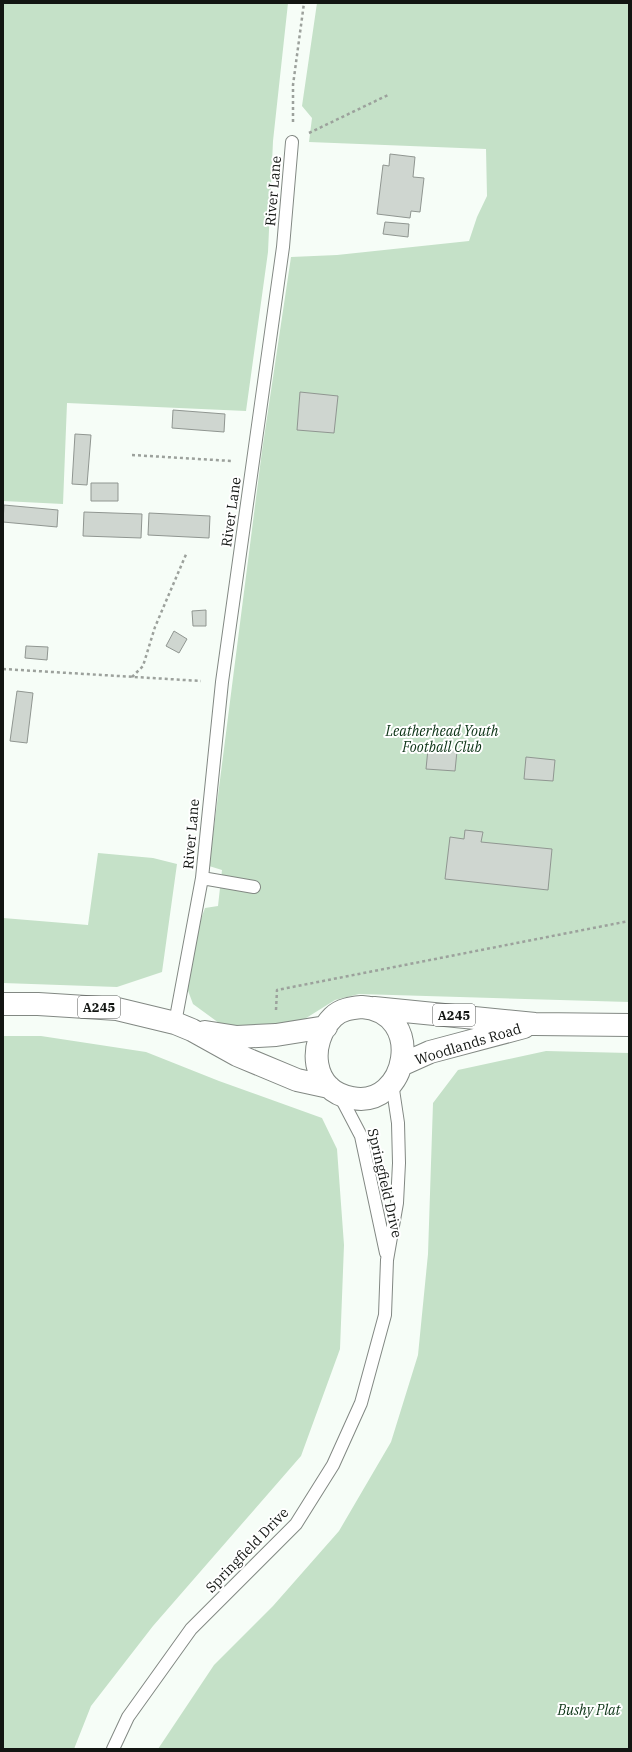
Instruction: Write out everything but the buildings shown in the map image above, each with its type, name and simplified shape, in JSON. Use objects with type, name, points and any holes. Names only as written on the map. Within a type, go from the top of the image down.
[{"type":"main road","name":"A245","points":[[3,1004],[38,1004],[117,1008],[183,1026],[237,1036],[276,1035],[326,1027]]},
{"type":"main road","points":[[362,1007],[372,1008],[387,1016],[397,1026],[402,1037],[397,1074],[381,1093],[367,1098],[352,1098],[334,1090],[321,1076],[317,1064],[316,1051],[319,1038],[326,1027],[334,1016],[345,1009],[362,1007]]},
{"type":"main road","name":"Woodlands Road","points":[[372,1008],[535,1024],[629,1025]]},
{"type":"main road","name":"Woodlands Road","points":[[397,1074],[430,1052],[535,1024]]},
{"type":"main road","name":"A245","points":[[183,1026],[243,1058],[297,1080],[334,1090]]},
{"type":"lane","name":"River Lane","points":[[183,1026],[202,878],[222,682],[283,247],[292,142]]},
{"type":"lane","points":[[202,878],[254,887]]},
{"type":"lane","name":"Springfield Drive","points":[[112,1749],[128,1717],[191,1629],[296,1524],[333,1465],[363,1396],[384,1315],[388,1260],[397,1203],[399,1164],[397,1074]]},
{"type":"lane","name":"Springfield Drive","points":[[334,1090],[361,1136],[388,1260]]},
{"type":"path","name":"River Lane","points":[[292,142],[293,85],[304,3]]},
{"type":"path","points":[[292,142],[388,95]]},
{"type":"path","points":[[132,455],[253,462]]},
{"type":"path","points":[[131,677],[143,666],[155,627],[187,552]]},
{"type":"path","points":[[3,669],[222,682]]},
{"type":"path","points":[[276,1035],[276,990],[629,921]]},
{"type":"green space","points":[[3,3],[288,3],[273,141],[268,252],[246,411],[67,403],[63,504],[3,501]]},
{"type":"green space","name":"Leatherhead Youth Football Club","points":[[317,3],[629,3],[629,1002],[359,994],[335,1000],[287,1030],[260,1030],[219,1023],[193,1004],[187,988],[198,927],[205,908],[218,906],[222,870],[209,866],[262,451],[291,257],[337,255],[469,241],[477,217],[487,196],[486,149],[309,142],[312,118],[302,106]]},
{"type":"green space","points":[[98,853],[153,858],[177,864],[162,972],[117,987],[3,983],[3,918],[88,925]]},
{"type":"green space","points":[[3,1036],[41,1036],[146,1052],[219,1081],[322,1118],[337,1149],[344,1245],[340,1349],[301,1456],[153,1626],[91,1706],[74,1749],[3,1749]]},
{"type":"green space","name":"Bushy Plat","points":[[546,1051],[629,1053],[629,1749],[158,1749],[214,1665],[273,1606],[339,1531],[391,1442],[418,1355],[428,1254],[433,1103],[458,1070]]}]
